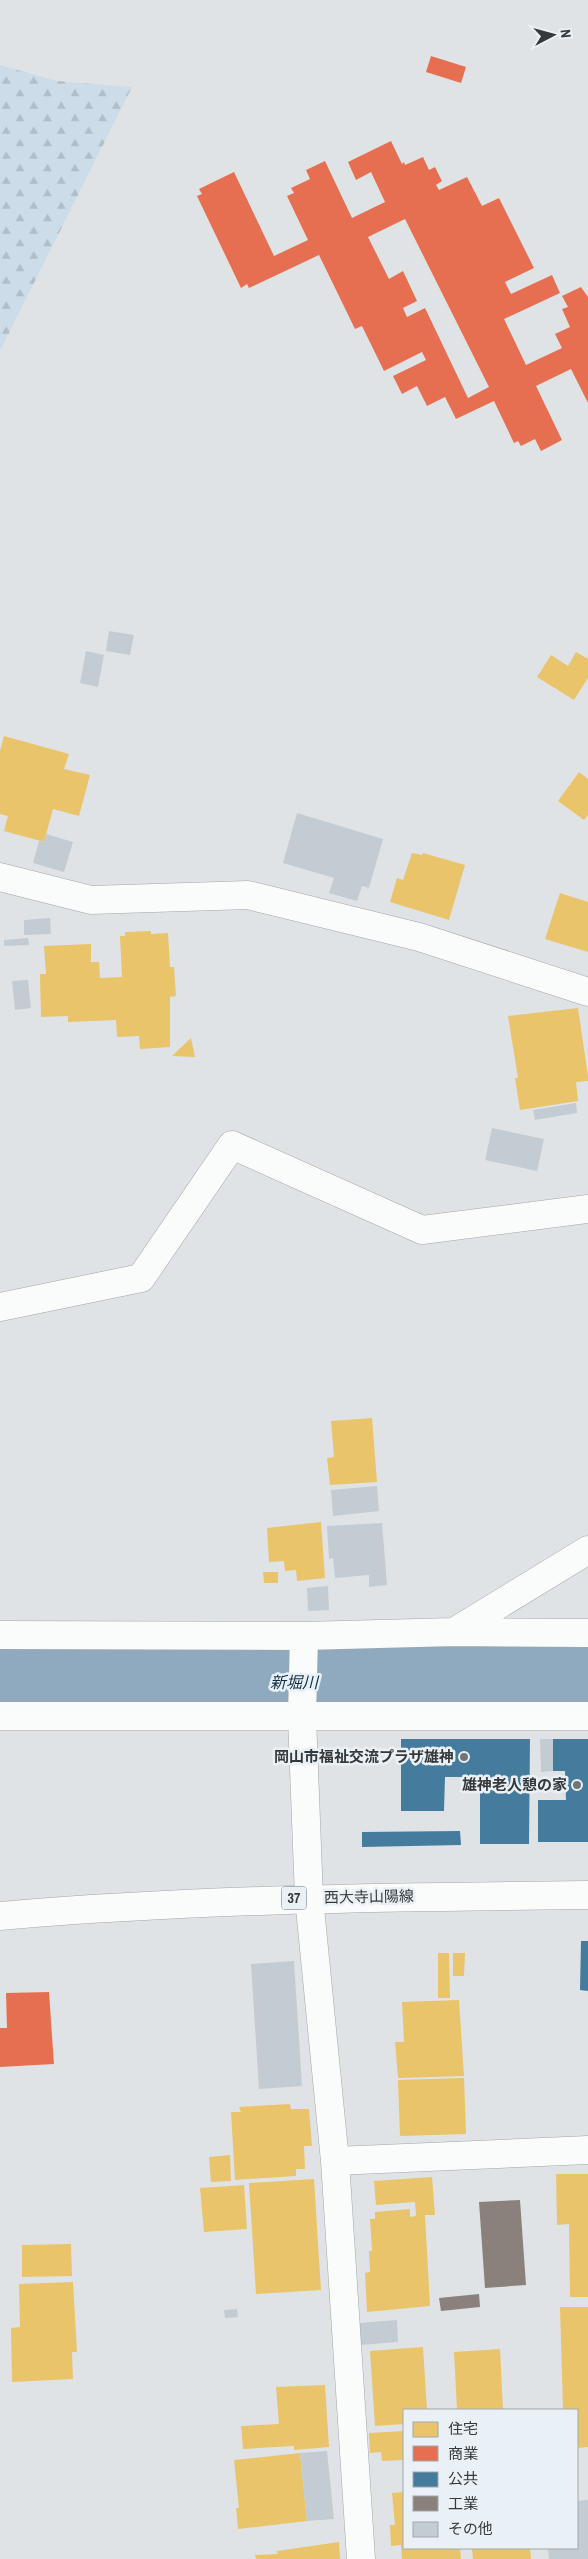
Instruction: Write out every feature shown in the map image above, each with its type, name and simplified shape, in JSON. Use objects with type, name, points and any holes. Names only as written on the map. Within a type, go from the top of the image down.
[{"type":"street","points":[[0,877],[91,900],[248,895],[419,937],[588,992]]},
{"type":"street","points":[[0,1307],[141,1278],[232,1145],[422,1230],[588,1209]]},
{"type":"street","points":[[454,1632],[588,1550]]},
{"type":"street","points":[[0,1635],[303,1643],[454,1632],[588,1633]]},
{"type":"street","points":[[303,1643],[302,1711],[309,1898],[335,2161],[361,2559]]},
{"type":"street","points":[[0,1716],[302,1711],[588,1716]]},
{"type":"street","name":"西大寺山陽線","points":[[0,1916],[95,1908],[309,1898],[588,1895]]},
{"type":"street","points":[[335,2161],[588,2150]]},
{"type":"green space","points":[[0,65],[57,81],[132,87],[0,351]]},
{"type":"building: 住宅","points":[[576,652],[588,659],[588,678],[574,700],[537,677],[551,655],[568,666]]},
{"type":"building: 住宅","points":[[4,736],[69,754],[64,769],[90,775],[79,816],[53,809],[44,842],[4,831],[8,816],[0,814],[0,751]]},
{"type":"building: 住宅","points":[[579,772],[588,779],[588,815],[584,820],[558,801]]},
{"type":"building: 住宅","points":[[412,853],[422,855],[423,853],[465,865],[449,920],[390,902],[397,878],[403,880]]},
{"type":"building: 住宅","points":[[560,893],[588,902],[588,952],[545,939]]},
{"type":"building: 住宅","points":[[151,931],[151,934],[168,933],[170,967],[174,967],[176,996],[170,997],[170,1047],[140,1049],[139,1036],[117,1037],[116,1020],[68,1022],[68,1016],[41,1017],[40,974],[46,974],[44,946],[91,944],[91,962],[99,962],[100,978],[122,977],[120,936],[125,936],[125,932]]},
{"type":"building: 住宅","points":[[578,1008],[588,1081],[576,1082],[578,1101],[520,1110],[515,1078],[518,1078],[508,1016]]},
{"type":"building: 住宅","points":[[191,1038],[195,1057],[172,1056]]},
{"type":"building: 住宅","points":[[372,1418],[377,1482],[330,1485],[327,1458],[334,1457],[331,1421]]},
{"type":"building: 住宅","points":[[321,1522],[325,1578],[297,1581],[296,1570],[285,1571],[284,1561],[269,1562],[267,1528]]},
{"type":"building: 住宅","points":[[263,1572],[278,1572],[278,1583],[264,1583]]},
{"type":"building: 住宅","points":[[438,1953],[449,1953],[450,1998],[438,1998]]},
{"type":"building: 住宅","points":[[453,1953],[465,1953],[464,1976],[453,1976]]},
{"type":"building: 住宅","points":[[459,2000],[464,2076],[398,2078],[395,2042],[404,2042],[402,2002]]},
{"type":"building: 住宅","points":[[464,2078],[466,2134],[400,2136],[398,2080]]},
{"type":"building: 住宅","points":[[290,2104],[291,2109],[309,2109],[312,2146],[304,2146],[305,2169],[296,2169],[296,2176],[235,2180],[231,2112],[241,2112],[239,2107]]},
{"type":"building: 住宅","points":[[230,2155],[231,2181],[211,2182],[209,2157]]},
{"type":"building: 住宅","points":[[556,2174],[588,2174],[588,2297],[570,2297],[569,2224],[557,2225]]},
{"type":"building: 住宅","points":[[432,2177],[435,2215],[425,2215],[430,2306],[367,2312],[365,2273],[370,2272],[369,2251],[372,2251],[370,2219],[375,2219],[375,2212],[410,2209],[410,2217],[416,2216],[415,2202],[376,2205],[374,2181]]},
{"type":"building: 住宅","points":[[314,2179],[321,2290],[256,2294],[249,2183]]},
{"type":"building: 住宅","points":[[244,2185],[247,2229],[204,2232],[200,2188]]},
{"type":"building: 住宅","points":[[71,2244],[72,2276],[22,2277],[22,2245]]},
{"type":"building: 住宅","points":[[73,2282],[77,2352],[72,2352],[73,2379],[12,2382],[11,2328],[20,2327],[19,2284]]},
{"type":"building: 住宅","points":[[560,2307],[588,2307],[588,2447],[578,2448],[578,2409],[563,2409]]},
{"type":"building: 住宅","points":[[423,2347],[427,2409],[403,2409],[403,2424],[375,2426],[370,2351]]},
{"type":"building: 住宅","points":[[500,2349],[503,2409],[457,2409],[454,2352]]},
{"type":"building: 住宅","points":[[325,2385],[329,2447],[294,2450],[294,2446],[243,2449],[241,2426],[279,2424],[276,2387]]},
{"type":"building: 住宅","points":[[403,2431],[403,2460],[382,2461],[381,2452],[370,2453],[369,2433]]},
{"type":"building: 住宅","points":[[300,2453],[307,2521],[238,2529],[236,2508],[239,2508],[234,2460]]},
{"type":"building: 住宅","points":[[403,2492],[403,2549],[460,2549],[461,2559],[402,2559],[401,2545],[391,2546],[390,2525],[395,2525],[392,2493]]},
{"type":"building: 住宅","points":[[339,2542],[340,2559],[256,2559],[255,2555],[278,2554],[277,2551]]},
{"type":"building: 住宅","points":[[472,2549],[530,2549],[531,2559],[473,2559]]},
{"type":"building: 商業","points":[[431,56],[466,67],[461,83],[426,72]]},
{"type":"building: 商業","points":[[391,141],[402,164],[404,162],[405,165],[423,157],[429,170],[435,167],[442,181],[436,185],[439,190],[467,177],[482,206],[499,198],[534,268],[505,282],[511,294],[552,275],[560,293],[504,319],[526,365],[562,348],[555,334],[570,327],[562,309],[568,307],[562,296],[581,287],[588,297],[588,403],[571,369],[536,386],[562,440],[541,451],[535,439],[521,446],[518,441],[514,443],[494,401],[456,419],[445,397],[427,406],[417,386],[402,394],[393,376],[426,360],[422,352],[384,371],[362,326],[355,329],[319,255],[249,288],[247,284],[241,288],[197,196],[202,194],[199,189],[234,172],[274,256],[308,240],[287,196],[294,193],[291,188],[310,179],[306,170],[325,161],[352,218],[385,202],[371,172],[356,180],[348,162]],"holes":[[[405,219],[489,387],[468,398],[425,308],[407,317],[403,308],[417,301],[403,271],[389,279],[368,237]]]},
{"type":"building: 商業","points":[[49,1992],[54,2064],[0,2067],[0,2028],[7,2028],[6,1993]]},
{"type":"building: 公共","points":[[401,1739],[530,1739],[529,1844],[480,1844],[480,1777],[445,1777],[444,1811],[401,1811]]},
{"type":"building: 公共","name":"雄神老人憩の家","points":[[553,1739],[588,1739],[588,1842],[538,1842],[538,1800],[566,1800],[565,1771],[553,1771]]},
{"type":"building: 公共","points":[[460,1831],[461,1845],[362,1847],[362,1832]]},
{"type":"building: 公共","points":[[581,1941],[588,1941],[588,1991],[580,1990]]},
{"type":"building: 工業","points":[[520,2200],[526,2285],[485,2288],[479,2202]]},
{"type":"building: 工業","points":[[479,2294],[480,2307],[441,2311],[439,2298]]},
{"type":"building: その他","points":[[109,631],[134,635],[130,655],[106,651]]},
{"type":"building: その他","points":[[86,651],[104,655],[98,687],[80,683]]},
{"type":"building: その他","points":[[297,813],[383,839],[369,888],[362,886],[357,901],[329,893],[334,878],[283,863]]},
{"type":"building: その他","points":[[46,834],[73,842],[64,872],[33,863],[39,841],[44,842]]},
{"type":"building: その他","points":[[50,918],[51,934],[24,935],[24,920]]},
{"type":"building: その他","points":[[28,938],[29,945],[4,946],[4,940]]},
{"type":"building: その他","points":[[28,980],[31,1008],[15,1010],[12,981]]},
{"type":"building: その他","points":[[576,1103],[577,1113],[535,1120],[533,1110]]},
{"type":"building: その他","points":[[492,1128],[544,1139],[537,1171],[485,1160]]},
{"type":"building: その他","points":[[377,1486],[379,1511],[333,1516],[331,1490]]},
{"type":"building: その他","points":[[382,1523],[387,1585],[369,1587],[369,1575],[335,1578],[333,1558],[329,1559],[327,1526]]},
{"type":"building: その他","points":[[328,1586],[329,1610],[308,1611],[307,1588]]},
{"type":"building: その他","points":[[540,1739],[553,1739],[553,1771],[541,1772]]},
{"type":"building: その他","points":[[294,1961],[302,2086],[259,2089],[251,1964]]},
{"type":"building: その他","points":[[237,2309],[238,2317],[225,2318],[224,2310]]},
{"type":"building: その他","points":[[397,2320],[398,2342],[360,2345],[359,2323]]},
{"type":"building: その他","points":[[327,2451],[334,2519],[307,2521],[300,2453]]},
{"type":"building: その他","points":[[588,2500],[588,2559],[549,2559],[548,2549],[578,2549],[578,2501]]},
{"type":"waterway","name":"新堀川","points":[[0,1682],[588,1681]]},
{"type":"place","name":"岡山市福祉交流プラザ雄神","points":[[464,1757]]},
{"type":"place","name":"雄神老人憩の家","points":[[577,1785]]}]
